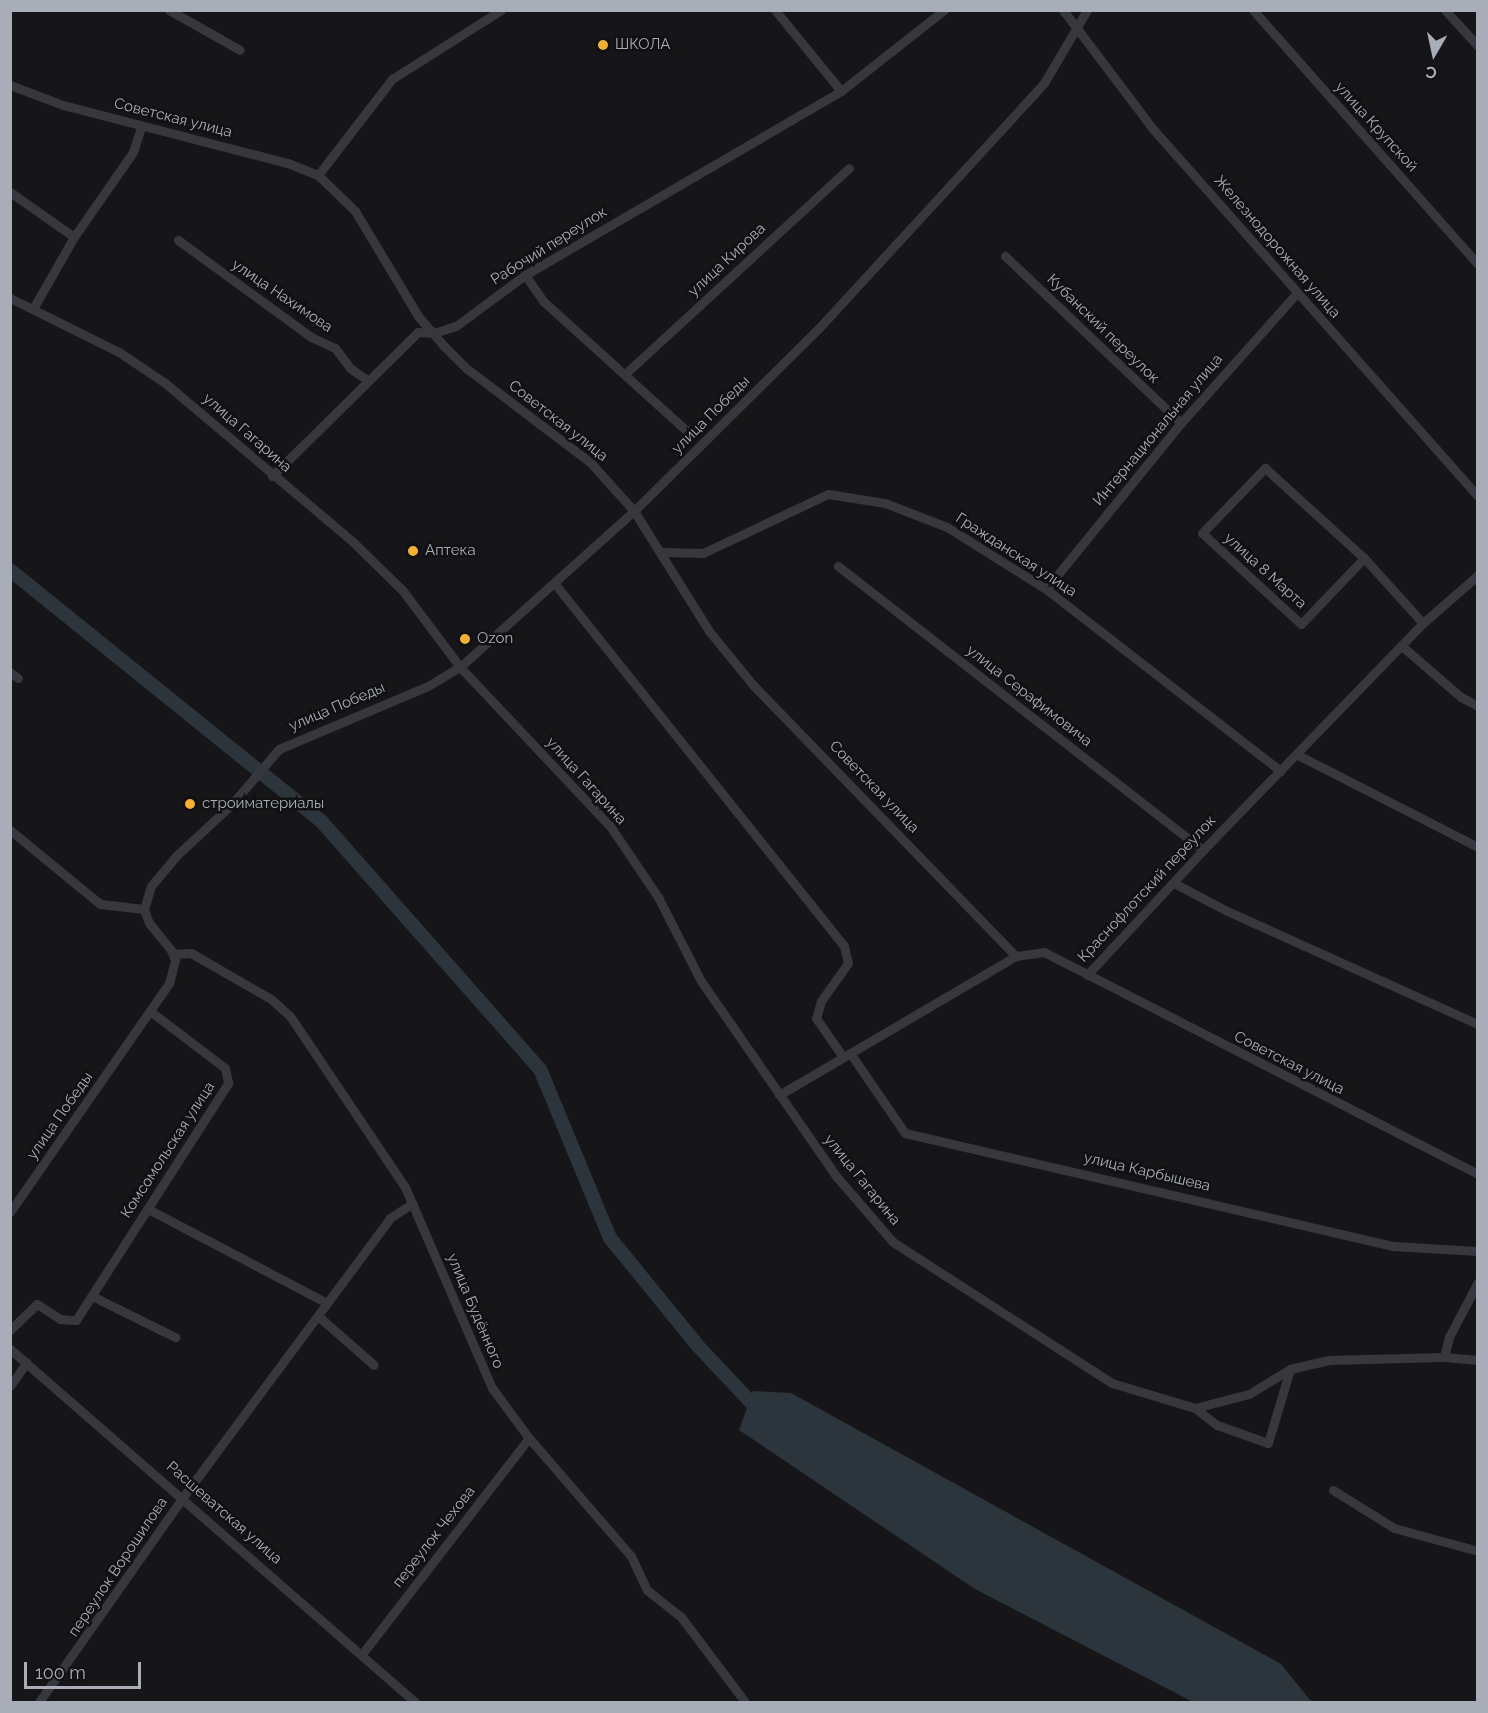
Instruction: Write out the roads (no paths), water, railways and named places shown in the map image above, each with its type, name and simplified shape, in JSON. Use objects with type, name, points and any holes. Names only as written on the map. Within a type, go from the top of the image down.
[{"type":"street","points":[[169,10],[240,50]]},
{"type":"street","points":[[318,175],[392,79],[501,10]]},
{"type":"street","points":[[775,10],[841,91]]},
{"type":"street","name":"Рабочий переулок","points":[[272,476],[366,379],[418,332],[434,333],[456,326],[525,275],[841,91],[944,10]]},
{"type":"street","name":"Железнодорожная улица","points":[[1063,10],[1078,25],[1153,129],[1478,496]]},
{"type":"street","name":"улица Победы","points":[[144,909],[157,878],[232,804],[279,749],[428,686],[460,667],[634,511],[818,329],[1036,92],[1066,51],[1087,10]]},
{"type":"street","name":"улица Крупской","points":[[1253,10],[1478,264]]},
{"type":"street","points":[[1445,10],[1478,46]]},
{"type":"street","name":"Советская улица","points":[[10,85],[63,105],[141,128],[288,163],[318,175],[355,211],[418,316],[466,368],[590,462],[634,511],[663,552],[672,575],[709,631],[753,686],[1016,956]]},
{"type":"street","points":[[34,307],[74,237],[133,152],[141,128]]},
{"type":"street","name":"улица Кирова","points":[[625,374],[849,168]]},
{"type":"street","points":[[10,192],[74,237]]},
{"type":"street","name":"улица Нахимова","points":[[178,240],[311,337],[335,348],[350,368],[366,379]]},
{"type":"street","name":"Кубанский переулок","points":[[1005,256],[1181,423]]},
{"type":"street","points":[[525,275],[543,301],[689,433]]},
{"type":"street","name":"Интернациональная улица","points":[[1046,590],[1181,423],[1297,293]]},
{"type":"street","name":"улица Гагарина","points":[[10,298],[34,307],[119,352],[165,383],[379,565],[403,591],[460,667],[610,826],[658,897],[701,981],[778,1095],[836,1176],[893,1242],[1112,1383],[1195,1408],[1217,1425],[1268,1443],[1290,1369]]},
{"type":"street","name":"улица 8 Марта","points":[[1365,558],[1301,624],[1202,533],[1265,468],[1365,558],[1423,623]]},
{"type":"street","name":"Гражданская улица","points":[[663,552],[703,553],[828,494],[885,503],[948,527],[1046,590],[1281,771]]},
{"type":"street","name":"улица Серафимовича","points":[[838,566],[1203,850]]},
{"type":"street","name":"Краснофлотский переулок","points":[[778,1095],[1016,956],[1044,952],[1088,975],[1203,850],[1298,755],[1423,623],[1478,575]]},
{"type":"street","name":"улица Карбышева","points":[[555,584],[844,946],[848,963],[821,1000],[816,1018],[905,1133],[1393,1246],[1478,1251]]},
{"type":"street","points":[[1402,647],[1461,697],[1478,706]]},
{"type":"street","points":[[1298,755],[1478,847]]},
{"type":"street","points":[[10,830],[100,904],[144,909],[173,954]]},
{"type":"street","points":[[1174,883],[1225,910],[1478,1024]]},
{"type":"street","name":"улица Будённого","points":[[173,954],[191,953],[271,999],[290,1016],[413,1203],[492,1388],[529,1438],[631,1556],[647,1590],[681,1617],[745,1702]]},
{"type":"street","name":"улица Победы","points":[[10,1212],[169,983],[173,954]]},
{"type":"street","name":"Советская улица","points":[[1088,975],[1478,1174]]},
{"type":"street","name":"Комсомольская улица","points":[[10,1330],[37,1304],[60,1319],[76,1320],[228,1083],[229,1073],[150,1011]]},
{"type":"street","name":"переулок Ворошилова","points":[[39,1702],[183,1497],[390,1218],[413,1203]]},
{"type":"street","points":[[148,1209],[327,1303]]},
{"type":"street","points":[[1444,1357],[1449,1337],[1478,1282]]},
{"type":"street","points":[[92,1296],[175,1337]]},
{"type":"street","points":[[318,1316],[374,1365]]},
{"type":"street","name":"Расшеватская улица","points":[[10,1349],[183,1497],[415,1702]]},
{"type":"street","points":[[1195,1408],[1249,1394],[1290,1369],[1329,1360],[1444,1357],[1478,1360]]},
{"type":"street","points":[[10,1386],[27,1362]]},
{"type":"street","name":"переулок Чехова","points":[[362,1654],[529,1438]]},
{"type":"street","points":[[1333,1490],[1394,1528],[1478,1551]]},
{"type":"waterway","points":[[10,570],[322,822],[540,1069],[610,1238],[698,1346],[761,1413]]},
{"type":"place","name":"ШКОЛА","points":[[603,45]]},
{"type":"place","name":"Аптека","points":[[413,551]]},
{"type":"place","name":"Ozon","points":[[465,639]]},
{"type":"place","name":"строиматериалы","points":[[190,804]]}]
